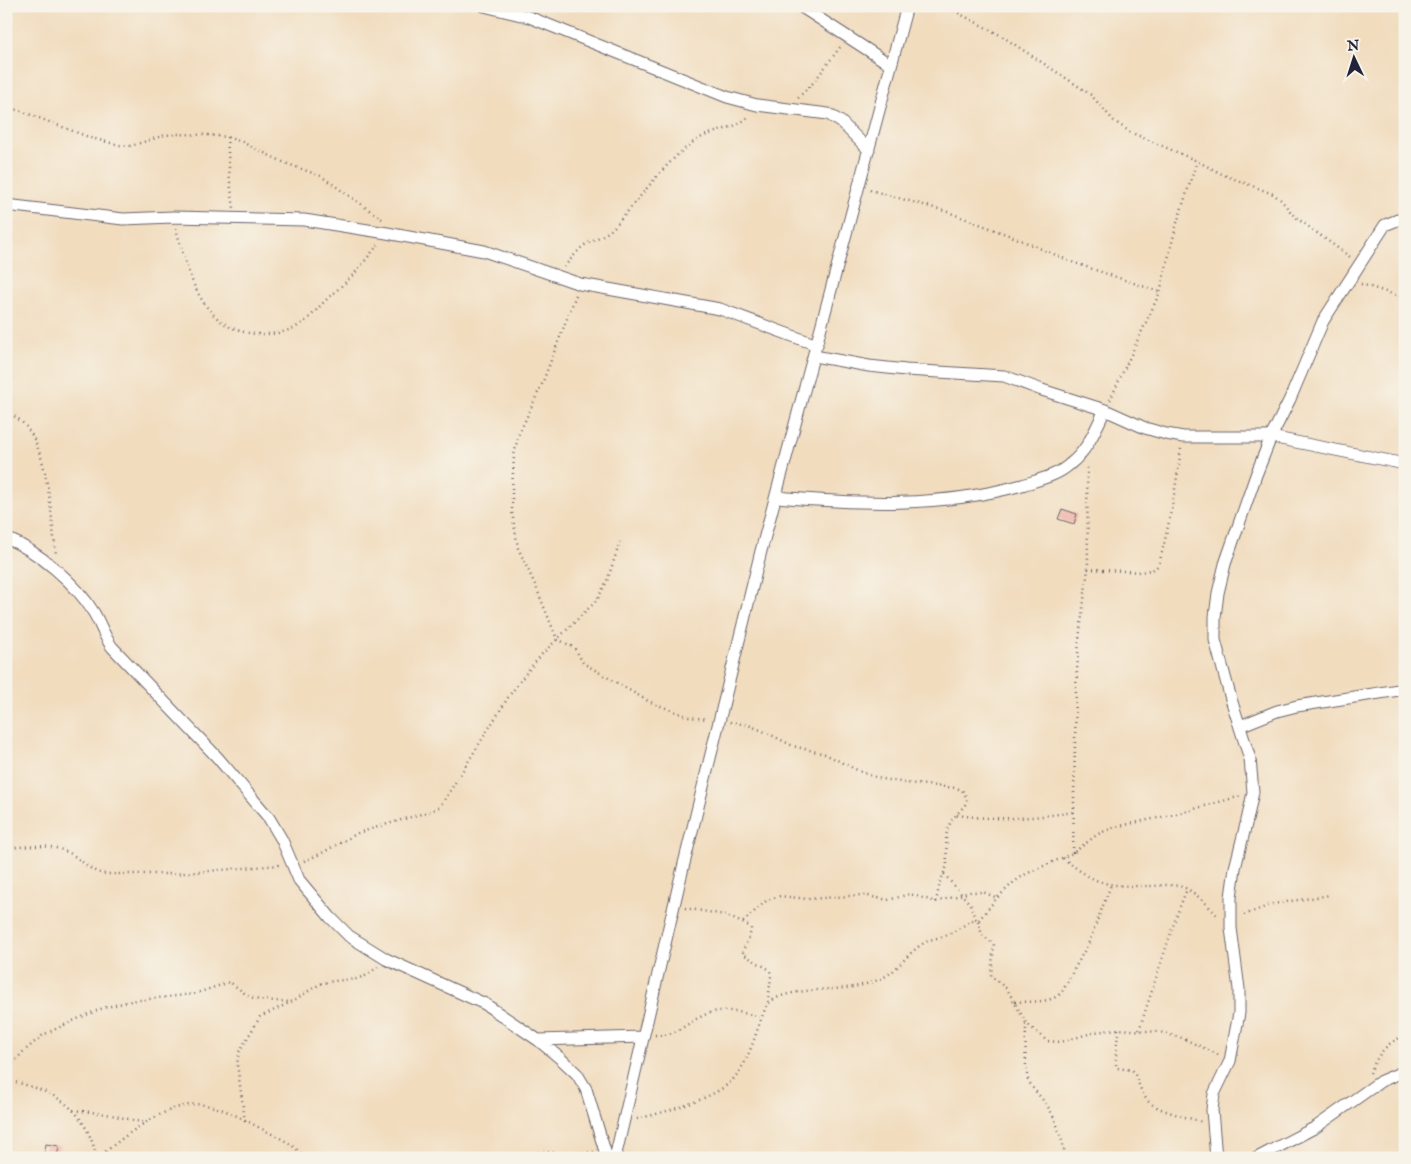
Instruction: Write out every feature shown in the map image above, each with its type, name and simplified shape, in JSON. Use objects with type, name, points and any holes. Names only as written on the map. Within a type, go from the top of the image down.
[{"type":"street","points":[[484,6],[529,17],[727,97],[757,105],[828,114],[841,122],[869,150]]},
{"type":"street","points":[[800,6],[891,65]]},
{"type":"street","points":[[615,1158],[674,906],[761,551],[907,6]]},
{"type":"street","points":[[6,205],[123,219],[172,217],[304,220],[387,233],[484,251],[580,284],[720,309],[816,350],[870,366],[1004,376],[1105,410],[1145,428],[1182,437],[1271,437],[1405,464]]},
{"type":"street","points":[[1216,1158],[1213,1125],[1214,1094],[1230,1061],[1239,1013],[1240,990],[1231,924],[1231,897],[1235,868],[1253,792],[1250,759],[1216,640],[1215,617],[1218,594],[1225,564],[1271,437],[1290,399],[1323,321],[1385,224],[1405,217]]},
{"type":"street","points":[[776,497],[840,502],[924,502],[965,497],[1010,488],[1044,479],[1070,465],[1087,448],[1105,410]]},
{"type":"street","points":[[6,538],[27,549],[59,572],[74,587],[89,606],[104,636],[112,647],[217,757],[269,818],[282,840],[299,880],[330,917],[349,936],[386,959],[485,1004],[538,1040],[577,1074],[586,1089],[606,1154]]},
{"type":"street","points":[[1240,726],[1277,711],[1297,706],[1405,689]]},
{"type":"street","points":[[538,1040],[643,1035]]},
{"type":"street","points":[[1257,1158],[1316,1127],[1381,1081],[1405,1071]]},
{"type":"path","points":[[945,6],[1000,35],[1075,84],[1091,95],[1114,120],[1130,132],[1224,175],[1273,194],[1302,223],[1361,264]]},
{"type":"path","points":[[789,108],[813,83],[847,38]]},
{"type":"path","points":[[556,275],[583,247],[612,229],[669,161],[683,149],[702,136],[742,123],[757,105]]},
{"type":"path","points":[[6,107],[91,138],[119,145],[131,146],[165,135],[227,137],[285,163],[321,176],[352,196],[383,220]]},
{"type":"path","points":[[227,137],[230,182],[238,220],[251,220]]},
{"type":"path","points":[[1105,410],[1160,292],[1176,226],[1197,161]]},
{"type":"path","points":[[859,187],[945,211],[1072,262],[1160,292]]},
{"type":"path","points":[[172,217],[185,264],[195,289],[209,312],[228,328],[244,333],[264,335],[286,332],[304,322],[352,276],[387,233]]},
{"type":"path","points":[[1350,280],[1405,298]]},
{"type":"path","points":[[580,284],[542,384],[518,436],[514,456],[512,512],[516,540],[557,639],[576,650],[583,663],[587,666],[648,701],[689,717],[748,725],[793,746],[825,754],[861,772],[878,778],[962,790],[967,798],[965,805],[948,828],[946,836],[947,860],[937,891],[936,902]]},
{"type":"path","points":[[6,410],[26,427],[36,442],[42,459],[59,572]]},
{"type":"path","points":[[1088,569],[1142,572],[1155,569],[1169,527],[1176,493],[1182,437]]},
{"type":"path","points":[[1073,853],[1078,658],[1088,569],[1087,448]]},
{"type":"path","points":[[6,848],[39,846],[64,850],[97,874],[173,874],[291,864],[309,860],[358,833],[431,811],[439,807],[455,784],[509,696],[527,672],[597,600],[607,581],[620,542]]},
{"type":"path","points":[[767,1004],[789,994],[804,991],[850,988],[876,980],[895,969],[923,943],[946,935],[977,920],[1014,882],[1026,874],[1073,853],[1098,834],[1115,827],[1176,814],[1253,792]]},
{"type":"path","points":[[957,815],[978,818],[1019,819],[1074,812]]},
{"type":"path","points":[[1063,858],[1089,878],[1100,883],[1111,885],[1168,885],[1187,889],[1231,924],[1273,904],[1330,895]]},
{"type":"path","points":[[944,874],[972,908],[982,935],[994,944],[990,976],[1003,984],[1026,1023],[1047,1041],[1054,1043],[1095,1032],[1118,1029],[1160,1032],[1182,1038],[1230,1061]]},
{"type":"path","points":[[1015,1002],[1051,1000],[1062,992],[1089,942],[1111,885]]},
{"type":"path","points":[[1139,1030],[1187,889]]},
{"type":"path","points":[[743,922],[767,900],[780,896],[808,899],[863,895],[888,900],[910,894],[936,902],[962,894],[983,892],[998,898]]},
{"type":"path","points":[[624,1122],[695,1101],[718,1090],[735,1078],[744,1062],[767,1004],[770,970],[743,954],[751,928],[743,922],[725,915],[674,906]]},
{"type":"path","points":[[245,1121],[237,1064],[239,1052],[260,1017],[327,982],[356,979],[365,976],[386,959]]},
{"type":"path","points":[[6,1071],[23,1052],[43,1035],[103,1008],[131,1001],[194,994],[230,982],[248,996],[259,1000],[291,1002]]},
{"type":"path","points":[[643,1035],[665,1036],[674,1033],[700,1017],[718,1011],[728,1010],[761,1018]]},
{"type":"path","points":[[1026,1023],[1028,1078],[1032,1088],[1048,1105],[1053,1114],[1066,1158]]},
{"type":"path","points":[[1118,1029],[1115,1066],[1134,1072],[1143,1094],[1149,1102],[1157,1108],[1213,1125]]},
{"type":"path","points":[[1362,1093],[1373,1065],[1384,1050],[1393,1040],[1405,1036]]},
{"type":"path","points":[[6,1080],[44,1090],[73,1110],[86,1129],[97,1158],[123,1137],[164,1113],[186,1106],[204,1104],[221,1109],[290,1142],[305,1158]]},
{"type":"path","points":[[73,1110],[107,1114],[145,1123]]},
{"type":"path","points":[[530,1158],[542,1152],[606,1154]]},
{"type":"building","points":[[1062,509],[1077,514],[1074,524],[1058,519]]},
{"type":"building","points":[[46,1144],[59,1146],[57,1158],[44,1158]]}]
